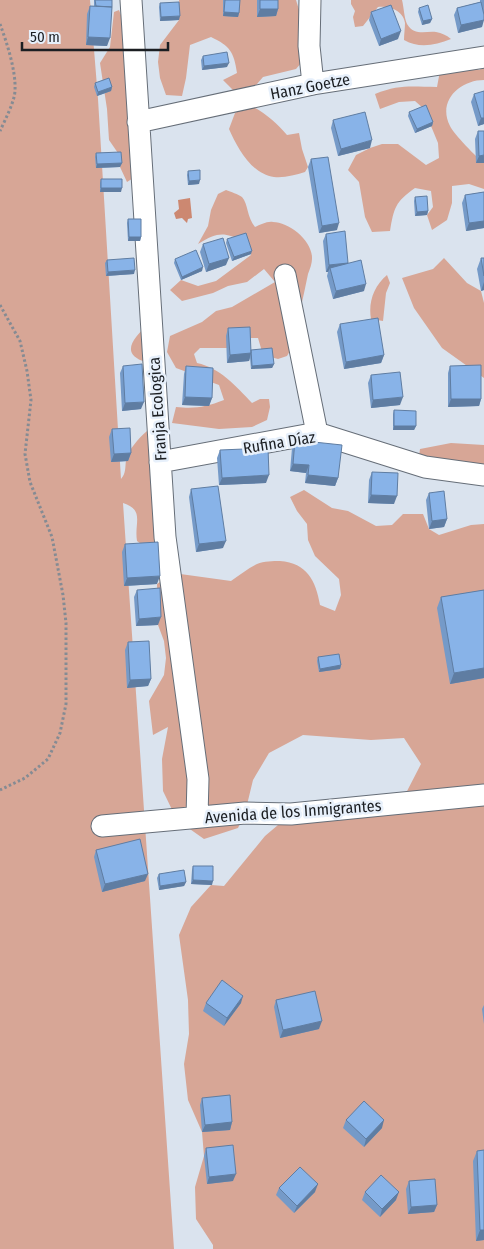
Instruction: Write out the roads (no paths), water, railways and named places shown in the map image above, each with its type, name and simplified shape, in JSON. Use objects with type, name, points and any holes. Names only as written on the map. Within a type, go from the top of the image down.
[{"type":"street","name":"Franja Ecologica","points":[[131,0],[165,537],[198,779],[197,817]]},
{"type":"street","points":[[310,0],[309,46],[313,84]]},
{"type":"street","name":"Hanz Goetze","points":[[138,122],[313,84],[484,57]]},
{"type":"street","points":[[285,275],[317,433]]},
{"type":"street","name":"Rufina Díaz","points":[[160,462],[317,433],[425,467],[484,475]]},
{"type":"street","name":"Avenida de los Inmigrantes","points":[[102,826],[245,813],[291,814],[484,796]]}]
